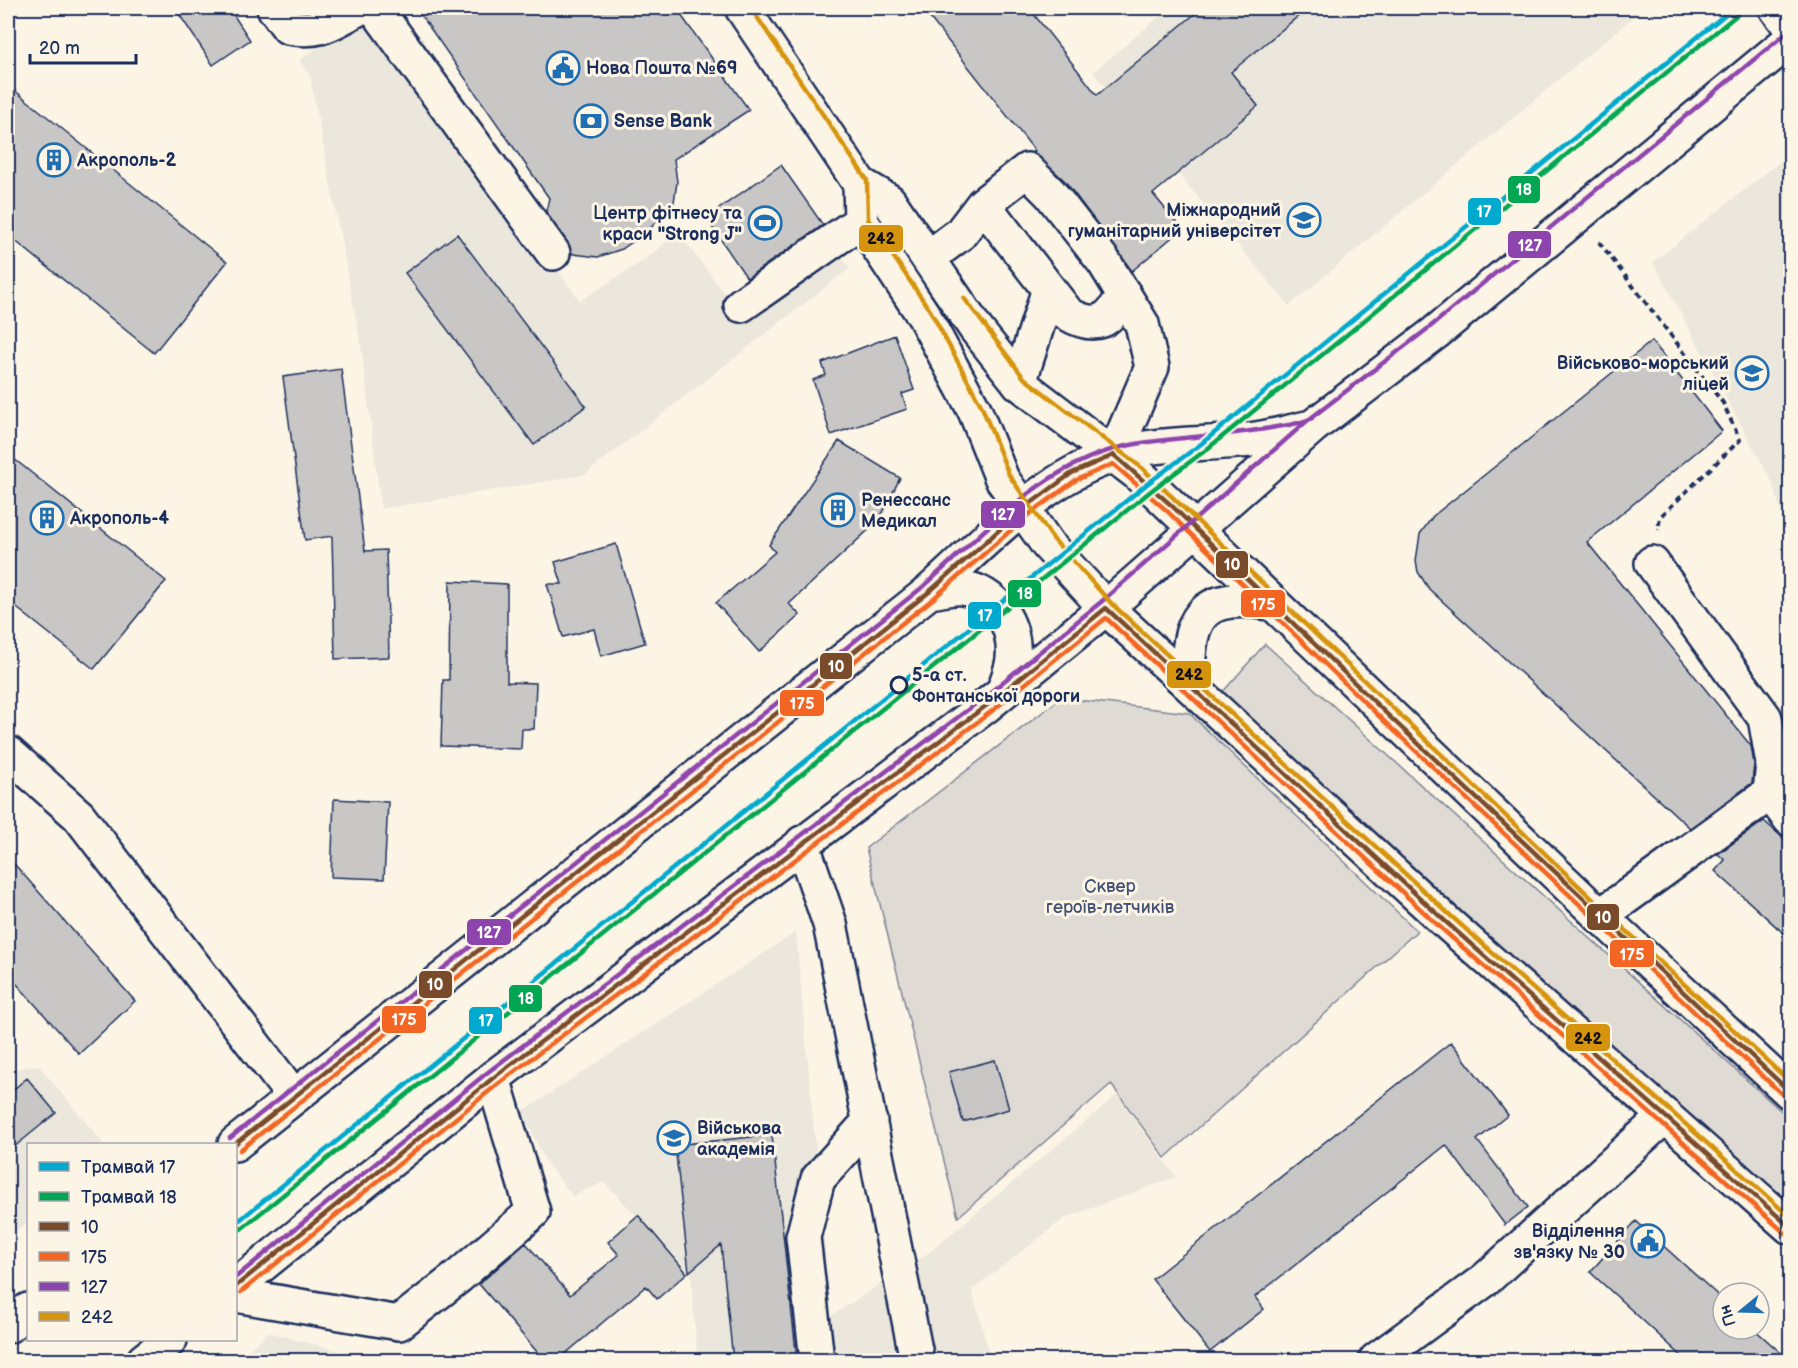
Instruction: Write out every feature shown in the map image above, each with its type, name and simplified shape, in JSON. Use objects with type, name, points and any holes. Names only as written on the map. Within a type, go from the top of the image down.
[{"type":"main road","points":[[274,8],[288,27],[309,31],[326,26],[359,8]]},
{"type":"main road","points":[[375,8],[553,253]]},
{"type":"main road","points":[[742,8],[860,184],[889,201],[976,329],[1019,383],[1114,455],[1196,529],[1269,603],[1600,916],[1791,1092]]},
{"type":"main road","points":[[1776,8],[1791,26]]},
{"type":"main road","points":[[237,1285],[493,1078],[1004,690],[1106,608],[1312,427],[1435,333],[1791,40]]},
{"type":"main road","points":[[928,258],[960,234],[983,204],[1027,170],[1050,193],[1104,262],[1142,324],[1152,368],[1114,455]]},
{"type":"main road","points":[[860,184],[861,221],[924,316],[975,411],[1002,479],[1054,551],[1106,608],[1446,922],[1791,1227]]},
{"type":"main road","points":[[983,204],[1048,292],[1068,314],[1084,323],[1097,322],[1115,313],[1124,294]]},
{"type":"main road","points":[[741,305],[861,221]]},
{"type":"main road","points":[[1019,383],[1048,292]]},
{"type":"main road","points":[[236,1143],[929,592],[1023,508],[1072,473],[1114,455],[1173,446],[1250,440],[1312,427]]},
{"type":"main road","points":[[1652,563],[1766,718],[1773,764],[1770,793],[1791,819]]},
{"type":"main road","points":[[929,592],[962,588],[987,597],[998,607],[1009,628],[1012,642],[1013,661],[1004,690]]},
{"type":"main road","points":[[1189,683],[1187,650],[1197,621],[1213,605],[1239,598],[1269,603]]},
{"type":"main road","points":[[8,753],[80,816],[294,1097]]},
{"type":"main road","points":[[1600,916],[1770,793]]},
{"type":"main road","points":[[802,843],[830,924],[917,1360]]},
{"type":"main road","points":[[237,1295],[399,1323],[459,1276],[533,1212],[493,1078]]},
{"type":"main road","points":[[1376,1360],[1486,1279],[1665,1116]]},
{"type":"main road","points":[[818,1360],[803,1237],[818,1179],[870,1121]]},
{"type":"main road","points":[[8,1326],[27,1311]]},
{"type":"main road","points":[[144,1360],[169,1341]]},
{"type":"path","points":[[802,8],[806,14]]},
{"type":"path","points":[[1578,215],[1723,404],[1740,440],[1660,518],[1652,563]]},
{"type":"shaded area","name":"Міжнародний гуманітарний універсітет","points":[[1170,8],[1644,8],[1289,306],[1093,72]]},
{"type":"shaded area","points":[[370,13],[580,301],[647,258],[678,232],[731,302],[824,235],[850,268],[584,475],[381,509],[362,351],[310,76],[299,60]]},
{"type":"shaded area","name":"Військово-морський ліцей","points":[[1790,154],[1790,543],[1773,484],[1653,262]]},
{"type":"shaded area","name":"Військова академія","points":[[796,932],[831,1316],[927,1254],[1117,1095],[1176,1177],[1065,1218],[972,1290],[991,1360],[697,1360],[691,1273],[604,1182],[573,1196],[547,1164],[522,1112]]},
{"type":"shaded area","points":[[38,1065],[103,1143],[27,1143],[27,1222],[8,1238],[8,1070]]},
{"type":"shaded area","points":[[268,1332],[372,1360],[239,1360]]},
{"type":"green space","points":[[1265,644],[1790,1119],[1790,1209],[1221,694]]},
{"type":"green space","name":"Сквер героїв-летчиків","points":[[1061,698],[1189,713],[1417,931],[1165,1158],[1111,1084],[958,1217],[866,848]]},
{"type":"building","points":[[175,8],[229,8],[250,40],[213,65]]},
{"type":"building","points":[[416,8],[676,8],[749,110],[674,159],[677,182],[674,202],[648,231],[622,249],[598,257],[573,254],[546,212],[549,198]]},
{"type":"building","points":[[922,8],[1029,8],[1097,95],[1202,8],[1308,8],[1231,72],[1258,106],[1153,194],[1182,229],[1132,271],[1065,181],[1033,152],[1035,151]]},
{"type":"building","name":"Акрополь-2","points":[[8,85],[227,262],[154,353],[8,235]]},
{"type":"building","name":"Центр фітнесу та краси \"Strong J\"","points":[[781,165],[823,225],[747,278],[706,218]]},
{"type":"building","points":[[457,234],[586,406],[534,445],[405,273]]},
{"type":"building","points":[[895,335],[914,390],[902,394],[907,409],[831,435],[813,380],[826,375],[822,363]]},
{"type":"building","points":[[1652,341],[1722,431],[1587,542],[1751,746],[1754,764],[1752,783],[1690,828],[1429,589],[1418,572],[1416,561],[1420,534],[1433,516]]},
{"type":"building","points":[[341,369],[365,551],[386,550],[389,657],[335,659],[332,536],[305,540],[283,377]]},
{"type":"building","name":"Ренессанс Медикал","points":[[839,441],[900,478],[879,520],[789,604],[800,615],[759,652],[716,603],[775,552],[769,545]]},
{"type":"building","name":"Акрополь-4","points":[[8,454],[166,581],[94,669],[8,601]]},
{"type":"building","points":[[616,544],[645,643],[601,656],[594,629],[563,637],[547,584],[562,584],[555,562]]},
{"type":"building","points":[[450,581],[507,584],[507,682],[536,683],[534,729],[522,729],[521,749],[441,746],[443,680],[449,680]]},
{"type":"building","points":[[334,799],[388,802],[384,879],[331,877]]},
{"type":"building","points":[[1764,821],[1791,845],[1791,940],[1715,871],[1725,860],[1718,854]]},
{"type":"building","points":[[8,857],[135,1001],[79,1054],[8,974]]},
{"type":"building","points":[[1451,1042],[1508,1115],[1477,1140],[1528,1207],[1505,1225],[1446,1145],[1255,1297],[1264,1309],[1210,1352],[1152,1279]]},
{"type":"building","points":[[995,1060],[1009,1109],[963,1122],[949,1072]]},
{"type":"building","points":[[27,1078],[56,1113],[8,1152],[8,1094]]},
{"type":"building","points":[[772,1135],[797,1360],[733,1360],[721,1245],[689,1272],[675,1145]]},
{"type":"building","points":[[638,1215],[687,1273],[657,1299],[646,1286],[558,1360],[544,1360],[479,1284],[526,1243],[570,1295],[619,1255],[608,1242]]},
{"type":"building","points":[[1636,1221],[1711,1289],[1711,1341],[1768,1341],[1789,1360],[1686,1360],[1590,1272]]},
{"type":"tram line","name":"17","points":[[237,1222],[1147,484],[1201,444],[1733,8]]},
{"type":"tram line","name":"18","points":[[241,1229],[1152,490],[1206,450],[1738,14]]},
{"type":"transit line","name":"242","points":[[751,8],[867,180],[868,219],[931,312],[982,407],[1009,475],[1054,540],[1111,603],[1451,916],[1790,1217]]},
{"type":"transit line","name":"127","points":[[237,1276],[488,1072],[982,699],[1101,602],[1307,421],[1430,327],[1785,34]]},
{"type":"transit line","name":"242","points":[[964,298],[1024,378],[1142,468],[1605,911],[1790,1082]]},
{"type":"transit line","name":"127","points":[[230,1138],[924,586],[996,520],[1047,480],[1075,464],[1104,452],[1136,444],[1259,430],[1303,422],[1312,418]]},
{"type":"transit line","name":"10","points":[[236,1143],[929,592],[1023,509],[1072,473],[1114,455],[1171,505],[1391,718],[1790,1092]]},
{"type":"transit line","name":"175","points":[[240,1150],[934,598],[1028,515],[1076,480],[1113,464],[1166,510],[1386,723],[1785,1097]]},
{"type":"transit line","name":"10","points":[[237,1285],[493,1078],[987,705],[1106,608],[1446,922],[1790,1227]]},
{"type":"transit line","name":"175","points":[[241,1292],[498,1084],[992,711],[1106,618],[1441,928],[1785,1233]]},
{"type":"place","name":"Нова Пошта №69","points":[[563,68]]},
{"type":"place","name":"Sense Bank","points":[[591,121]]},
{"type":"place","name":"Акрополь-2","points":[[54,160]]},
{"type":"place","name":"Міжнародний гуманітарний універсітет","points":[[1304,220]]},
{"type":"place","name":"Центр фітнесу та краси \"Strong J\"","points":[[765,223]]},
{"type":"place","name":"Військово-морський ліцей","points":[[1752,373]]},
{"type":"place","name":"Ренессанс Медикал","points":[[838,510]]},
{"type":"place","name":"Акрополь-4","points":[[47,518]]},
{"type":"place","name":"5-а ст. Фонтанської дороги","points":[[899,685]]},
{"type":"place","name":"Військова академія","points":[[674,1138]]},
{"type":"place","name":"Відділення зв'язку № 30","points":[[1648,1241]]}]
